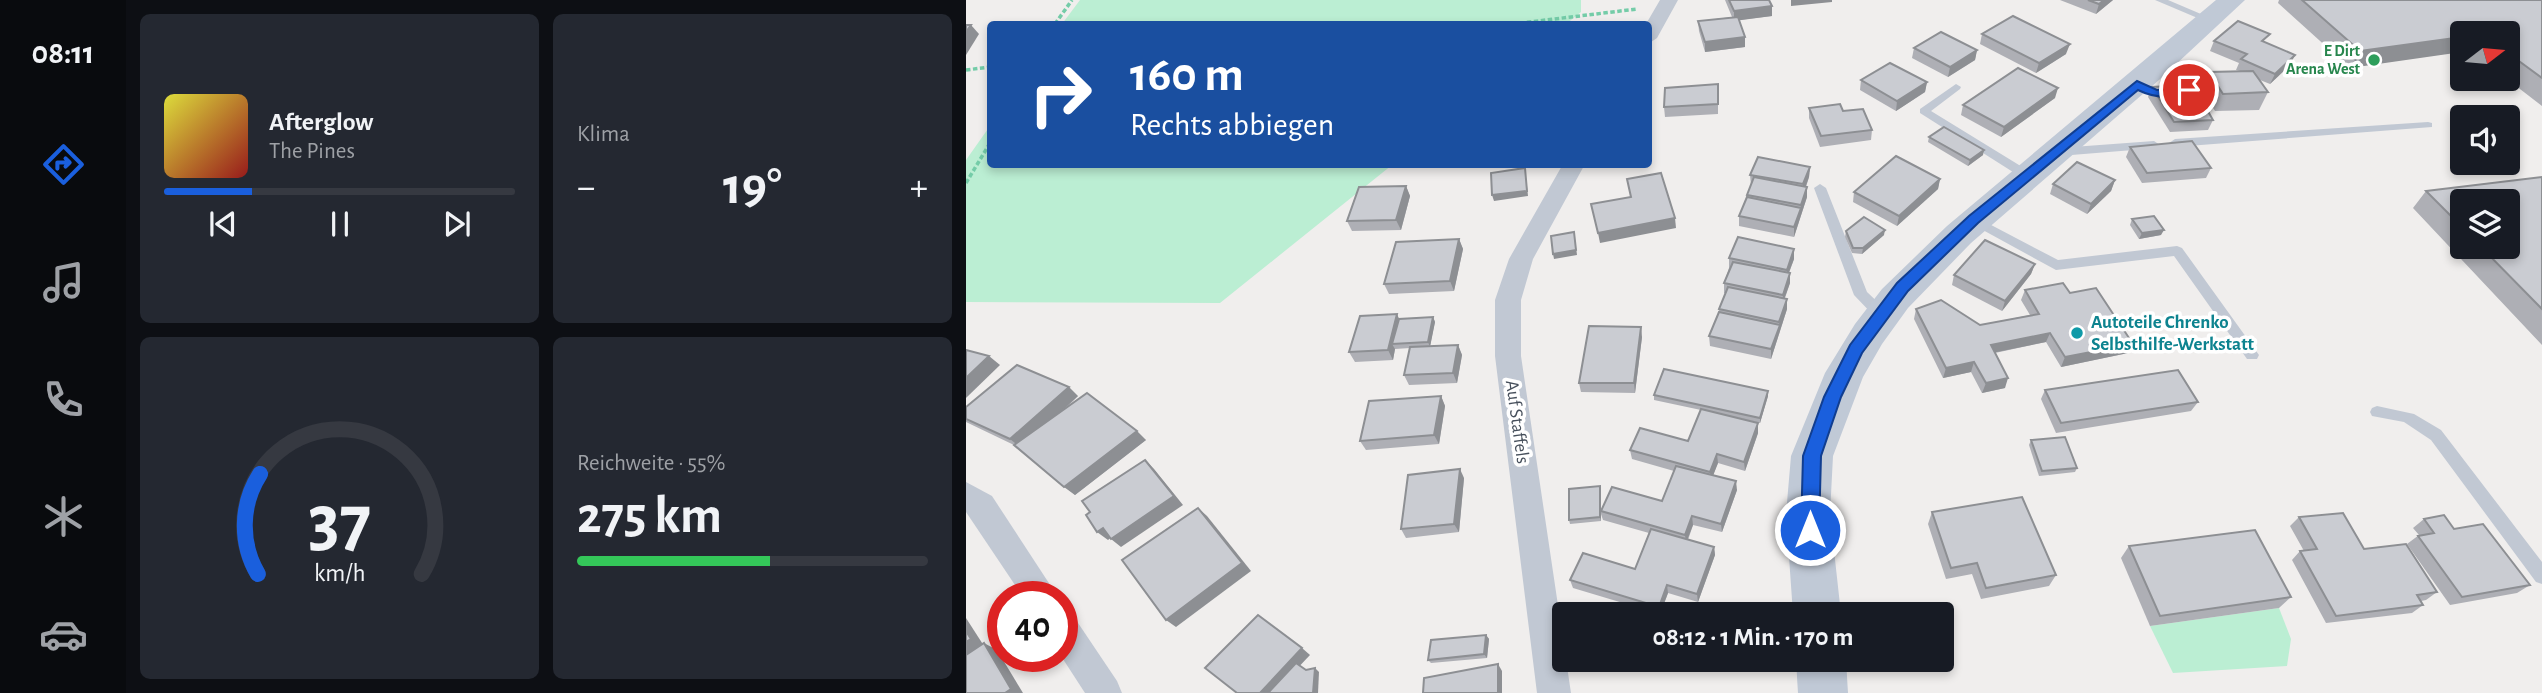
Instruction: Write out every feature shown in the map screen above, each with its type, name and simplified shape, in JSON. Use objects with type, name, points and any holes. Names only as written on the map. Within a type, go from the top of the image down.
[{"type":"street","points":[[1652,31],[1669,3]]},
{"type":"street","points":[[1817,602],[1810,530],[1812,456],[1833,397],[1856,350],[1902,287],[1973,220],[2142,87],[2221,10]]},
{"type":"street","name":"Auf Staffels","points":[[1554,693],[1508,356],[1508,300],[1521,259],[1572,168]]},
{"type":"street","points":[[966,495],[981,505],[1031,581]]},
{"type":"street","points":[[1078,652],[1105,693]]},
{"type":"street","points":[[1822,672],[1823,693]]},
{"type":"lane","points":[[2160,0],[2221,10]]},
{"type":"lane","points":[[1956,87],[1924,111],[2028,176]]},
{"type":"lane","points":[[2057,152],[2428,125]]},
{"type":"lane","points":[[1820,188],[1861,295],[1882,315]]},
{"type":"lane","points":[[1973,220],[2056,265],[2177,251],[2252,355]]},
{"type":"lane","points":[[2378,412],[2399,412],[2418,421],[2436,435],[2542,576]]},
{"type":"path","points":[[1057,21],[1072,0]]},
{"type":"path","points":[[1535,21],[1669,3]]},
{"type":"path","points":[[966,70],[987,67]]},
{"type":"path","points":[[966,183],[987,148]]},
{"type":"green space","points":[[1080,0],[1581,0],[1581,12],[1570,21],[1064,21]]},
{"type":"green space","points":[[987,130],[987,168],[1388,168],[1220,303],[966,302],[966,160]]},
{"type":"green space","points":[[2279,608],[2291,639],[2287,666],[2173,673],[2150,626]]},
{"type":"building","points":[[1729,0],[1769,0],[1772,6],[1734,11]]},
{"type":"building","points":[[2088,0],[2104,0],[2099,4]]},
{"type":"building","name":"E Dirt Arena West","points":[[2302,0],[2542,0],[2542,78],[2520,62],[2520,21],[2450,21],[2450,39],[2360,51]]},
{"type":"building","points":[[2013,16],[2070,44],[2039,63],[1982,34]]},
{"type":"building","points":[[1738,17],[1745,37],[1705,42],[1698,21]]},
{"type":"building","points":[[2238,21],[2270,34],[2262,41],[2295,55],[2275,74],[2241,59],[2247,54],[2214,41]]},
{"type":"building","points":[[1941,32],[1977,50],[1950,67],[1914,48]]},
{"type":"building","points":[[1890,63],[1927,82],[1897,101],[1861,80]]},
{"type":"building","points":[[2018,68],[2058,88],[2004,127],[1963,105]]},
{"type":"building","points":[[2253,71],[2268,92],[2223,94],[2209,72]]},
{"type":"building","points":[[1718,84],[1718,104],[1664,107],[1665,88]]},
{"type":"building","points":[[2193,85],[2213,120],[2174,122],[2152,87]]},
{"type":"building","points":[[1840,104],[1843,111],[1863,109],[1872,130],[1821,136],[1809,108]]},
{"type":"building","points":[[1944,127],[1984,150],[1970,160],[1929,137]]},
{"type":"building","points":[[2192,141],[2211,168],[2147,173],[2130,147]]},
{"type":"building","points":[[1896,156],[1940,179],[1899,216],[1854,192]]},
{"type":"building","points":[[1758,157],[1810,167],[1803,184],[1750,175]]},
{"type":"building","points":[[2077,162],[2115,180],[2091,204],[2053,184]]},
{"type":"building","points":[[1525,168],[1527,191],[1492,195],[1491,173]]},
{"type":"building","points":[[1661,173],[1675,218],[1598,233],[1591,204],[1631,197],[1627,179]]},
{"type":"building","points":[[1754,177],[1807,187],[1801,205],[1747,195]]},
{"type":"building","points":[[2542,177],[2542,309],[2493,259],[2520,259],[2520,189],[2450,189],[2450,215],[2426,191]]},
{"type":"building","points":[[1406,186],[1396,220],[1347,221],[1359,187]]},
{"type":"building","points":[[1747,197],[1801,208],[1794,227],[1739,216]]},
{"type":"building","points":[[2154,216],[2164,230],[2142,233],[2132,219]]},
{"type":"building","points":[[1864,217],[1885,230],[1863,248],[1853,248],[1846,231]]},
{"type":"building","points":[[1574,232],[1576,250],[1553,254],[1551,236]]},
{"type":"building","points":[[1738,237],[1794,249],[1787,270],[1729,258]]},
{"type":"building","points":[[1459,239],[1450,281],[1384,284],[1396,242]]},
{"type":"building","points":[[1985,240],[2035,264],[2005,301],[1954,275]]},
{"type":"building","points":[[1733,262],[1790,273],[1783,295],[1724,283]]},
{"type":"building","points":[[2063,283],[2070,293],[2096,288],[2133,344],[2065,357],[2050,333],[1991,345],[2008,378],[1986,383],[1974,362],[1946,368],[1916,309],[1941,300],[1980,325],[2039,314],[2025,290]]},
{"type":"building","points":[[1728,287],[1787,299],[1779,322],[1719,309]]},
{"type":"building","points":[[1719,312],[1780,325],[1771,349],[1709,336]]},
{"type":"building","points":[[1397,314],[1388,350],[1349,352],[1360,316]]},
{"type":"building","points":[[1433,317],[1428,342],[1392,344],[1399,319]]},
{"type":"building","points":[[1589,326],[1641,327],[1634,383],[1579,383]]},
{"type":"building","points":[[1458,345],[1453,373],[1404,375],[1410,347]]},
{"type":"building","points":[[966,350],[989,356],[966,378]]},
{"type":"building","points":[[1017,365],[1069,387],[1010,439],[966,419],[966,407]]},
{"type":"building","points":[[1664,369],[1768,391],[1760,418],[1654,395]]},
{"type":"building","points":[[2178,370],[2198,402],[2061,423],[2045,390]]},
{"type":"building","points":[[1087,393],[1137,431],[1064,487],[1014,445]]},
{"type":"building","points":[[1441,396],[1434,435],[1360,441],[1369,401]]},
{"type":"building","points":[[1701,409],[1758,423],[1744,462],[1717,454],[1710,472],[1630,450],[1640,428],[1688,441]]},
{"type":"building","points":[[2065,437],[2077,468],[2042,471],[2031,440]]},
{"type":"building","points":[[1145,460],[1174,496],[1111,539],[1103,528],[1097,532],[1086,515],[1090,512],[1082,501]]},
{"type":"building","points":[[1676,466],[1736,481],[1721,524],[1692,516],[1685,535],[1601,511],[1612,487],[1662,501]]},
{"type":"building","points":[[1460,469],[1454,524],[1401,529],[1408,475]]},
{"type":"building","points":[[1600,486],[1600,517],[1569,520],[1569,489]]},
{"type":"building","points":[[2022,497],[2056,575],[1986,588],[1977,563],[1951,568],[1932,512]]},
{"type":"building","points":[[1198,508],[1242,563],[1166,620],[1122,560]]},
{"type":"building","points":[[2343,513],[2364,549],[2406,544],[2437,592],[2417,595],[2423,605],[2336,616],[2300,551],[2317,549],[2299,517]]},
{"type":"building","points":[[2444,515],[2454,529],[2483,524],[2530,585],[2462,597],[2418,536],[2434,533],[2424,519]]},
{"type":"building","points":[[1651,529],[1714,547],[1697,594],[1667,585],[1661,602],[1643,602],[1570,580],[1583,553],[1635,569]]},
{"type":"building","points":[[2255,530],[2291,597],[2160,616],[2129,546]]},
{"type":"building","points":[[1258,615],[1302,648],[1260,693],[1237,693],[1205,668]]},
{"type":"building","points":[[1486,635],[1484,654],[1428,660],[1431,640]]},
{"type":"building","points":[[984,643],[987,648],[987,672],[1001,672],[1011,689],[1005,693],[966,693],[966,655]]},
{"type":"building","points":[[1296,663],[1306,670],[1315,668],[1313,693],[1268,693]]},
{"type":"building","points":[[1498,664],[1498,693],[1423,693],[1424,678]]},
{"type":"place","name":"E Dirt Arena West","points":[[2374,60]]},
{"type":"place","name":"Autoteile Chrenko Selbsthilfe-Werkstatt","points":[[2077,333]]},
{"type":"route","points":[[1810,530],[1812,456],[1833,397],[1856,350],[1902,287],[1973,220],[2137,85],[2155,94],[2189,90]]}]
